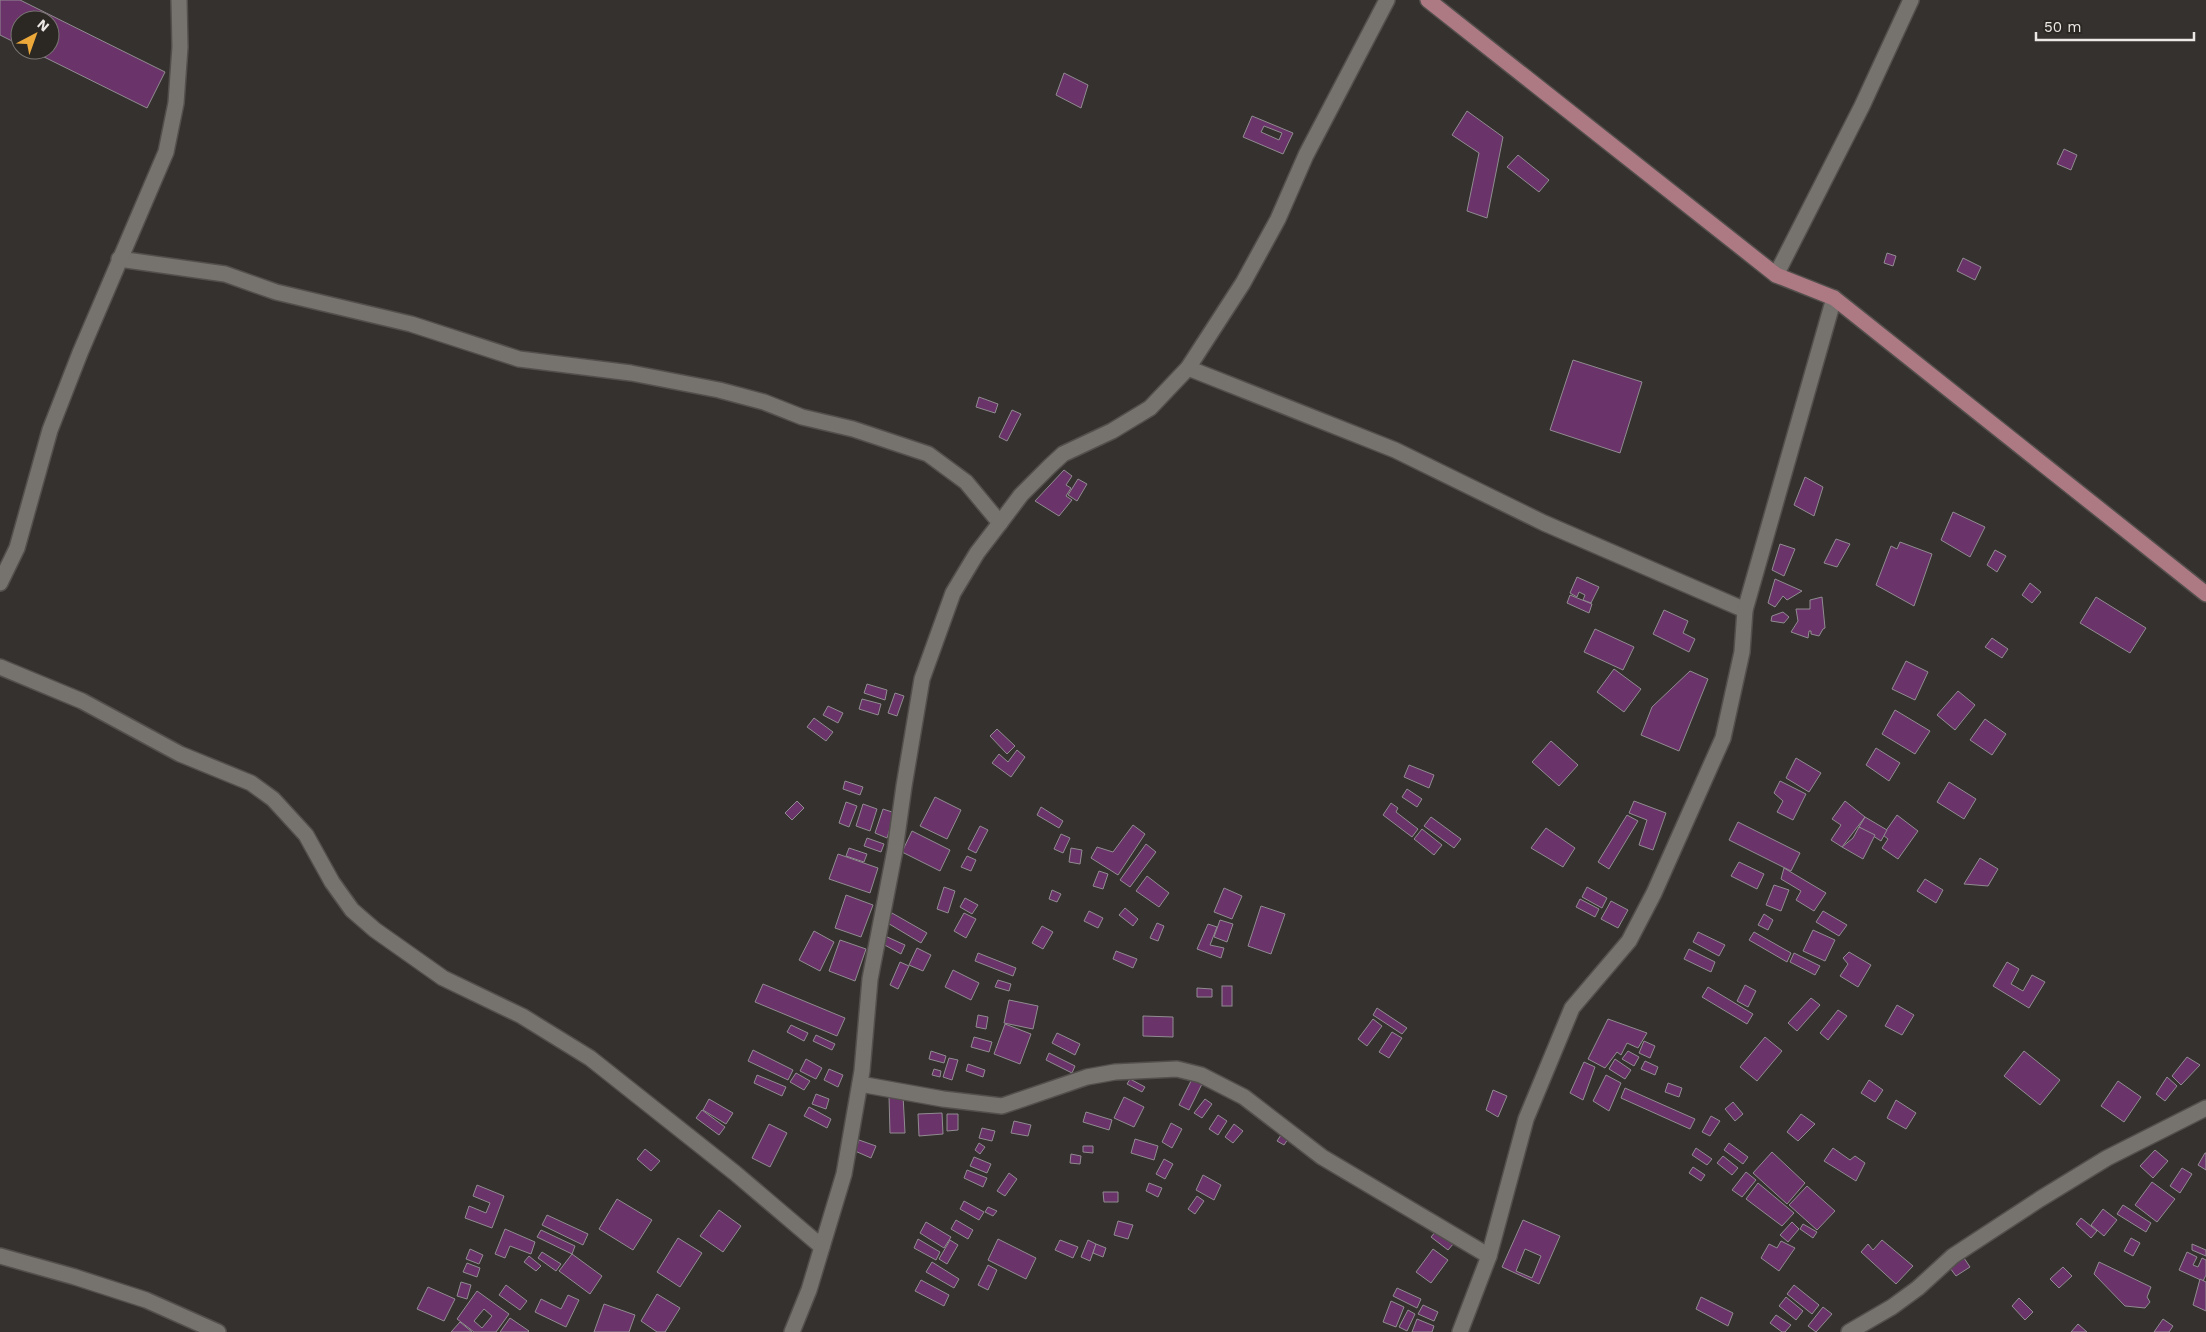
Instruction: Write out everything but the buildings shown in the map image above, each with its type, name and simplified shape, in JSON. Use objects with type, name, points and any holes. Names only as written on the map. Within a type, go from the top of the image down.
[{"type":"main road","points":[[1428,0],[1776,275],[1834,298],[2206,594]]},
{"type":"street","points":[[0,582],[18,548],[50,430],[166,152],[176,102],[180,47],[179,0]]},
{"type":"street","points":[[792,1332],[809,1290],[844,1174],[860,1084],[870,979],[896,850],[904,786],[922,679],[953,593],[977,553],[1021,496],[1063,454],[1112,431],[1150,408],[1188,368],[1242,283],[1278,219],[1306,155],[1387,0]]},
{"type":"street","points":[[1776,275],[1862,106],[1911,0]]},
{"type":"street","points":[[120,259],[225,274],[276,292],[445,333],[520,359],[631,373],[719,390],[764,402],[802,417],[853,429],[928,454],[966,482],[1000,523]]},
{"type":"street","points":[[1460,1332],[1489,1256],[1526,1120],[1572,1008],[1629,941],[1654,893],[1723,738],[1742,652],[1745,610],[1834,298]]},
{"type":"street","points":[[1188,368],[1395,450],[1544,522],[1745,610]]},
{"type":"street","points":[[0,667],[82,701],[180,754],[251,784],[273,799],[306,835],[332,882],[352,910],[375,930],[443,978],[522,1016],[590,1058],[735,1173],[822,1247]]},
{"type":"street","points":[[860,1084],[943,1099],[1002,1106],[1087,1077],[1115,1072],[1177,1069],[1201,1075],[1244,1097],[1322,1157],[1489,1256]]},
{"type":"street","points":[[1849,1332],[1892,1307],[1918,1288],[1953,1256],[2040,1199],[2107,1158],[2206,1108]]},
{"type":"street","points":[[0,1256],[75,1276],[146,1300],[218,1332]]}]
